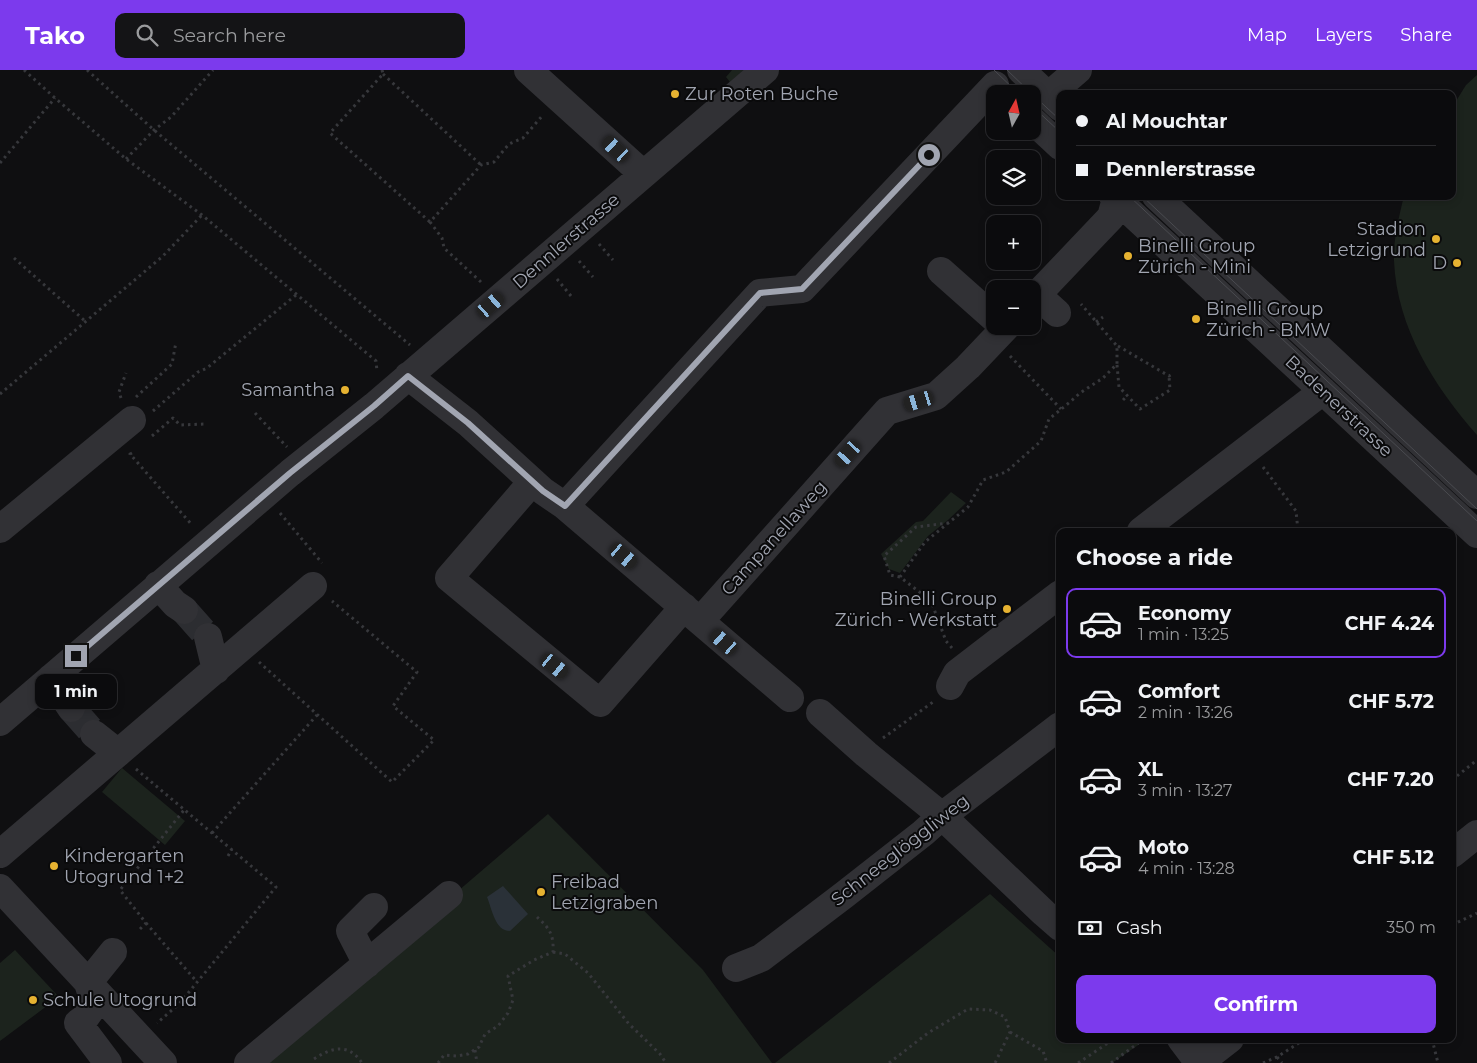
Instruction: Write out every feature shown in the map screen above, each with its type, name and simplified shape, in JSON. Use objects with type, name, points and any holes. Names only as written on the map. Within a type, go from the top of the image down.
[{"type":"street","points":[[528,70],[643,174]]},
{"type":"street","name":"Dennlerstrasse","points":[[0,722],[290,473],[374,406],[764,70]]},
{"type":"street","points":[[1021,70],[1054,101]]},
{"type":"street","points":[[1063,90],[1078,70]]},
{"type":"street","points":[[565,506],[760,293],[802,289],[993,83]]},
{"type":"street","points":[[1041,128],[1056,142]]},
{"type":"street","points":[[1041,291],[1111,217],[1116,200]]},
{"type":"street","name":"Badenerstrasse","points":[[1117,200],[1477,534]]},
{"type":"street","name":"Badenerstrasse","points":[[1160,200],[1477,496]]},
{"type":"street","points":[[941,271],[986,314]]},
{"type":"street","points":[[1041,302],[1057,313]]},
{"type":"street","name":"Campanellaweg","points":[[532,482],[449,578],[600,703],[692,614],[887,411],[936,396],[968,367],[995,335]]},
{"type":"street","points":[[408,376],[468,423],[532,482],[565,506],[790,698]]},
{"type":"street","points":[[1145,528],[1323,391]]},
{"type":"street","points":[[0,529],[137,420]]},
{"type":"street","points":[[158,585],[175,604],[184,610]]},
{"type":"street","points":[[0,854],[313,586]]},
{"type":"street","points":[[950,686],[957,673],[1013,617],[1056,596]]},
{"type":"street","points":[[208,637],[216,670]]},
{"type":"street","points":[[51,678],[71,708]]},
{"type":"street","points":[[820,713],[866,754],[942,816],[1056,924]]},
{"type":"street","name":"Schneeglöggliweg","points":[[736,968],[761,958],[1056,729]]},
{"type":"street","points":[[94,734],[118,753]]},
{"type":"street","points":[[1456,851],[1477,834]]},
{"type":"street","points":[[0,888],[163,1063]]},
{"type":"street","points":[[248,1063],[449,895]]},
{"type":"street","points":[[367,964],[350,931],[374,907]]},
{"type":"street","points":[[88,983],[113,952]]},
{"type":"street","points":[[88,983],[95,1004],[85,1018],[78,1023],[108,1063]]},
{"type":"street","points":[[1184,1043],[1199,1063],[1225,1043]]},
{"type":"path","points":[[24,70],[126,159],[202,215],[376,361],[378,380]]},
{"type":"path","points":[[87,70],[154,130],[414,348]]},
{"type":"path","points":[[126,159],[154,130],[171,117],[213,70]]},
{"type":"path","points":[[481,166],[383,72],[330,133],[430,222],[442,238],[444,248],[486,287]]},
{"type":"path","points":[[0,163],[55,98]]},
{"type":"path","points":[[430,222],[481,166],[494,162],[509,144],[523,138],[559,98]]},
{"type":"path","points":[[0,394],[163,256],[202,215]]},
{"type":"path","points":[[597,242],[613,260]]},
{"type":"path","points":[[14,258],[85,321]]},
{"type":"path","points":[[577,259],[593,277]]},
{"type":"path","points":[[1056,275],[1117,346],[1169,376]]},
{"type":"path","points":[[556,277],[571,296]]},
{"type":"path","points":[[137,420],[142,420],[198,372],[207,368],[296,295]]},
{"type":"path","points":[[1096,322],[1103,317]]},
{"type":"path","points":[[1003,335],[1011,358],[1062,409]]},
{"type":"path","points":[[137,420],[172,364],[176,342]]},
{"type":"path","points":[[1117,346],[1119,387],[1140,409],[1170,390],[1169,376]]},
{"type":"path","points":[[900,577],[925,542],[968,507],[983,480],[1006,472],[1041,441],[1049,420],[1080,393],[1103,378],[1117,364]]},
{"type":"path","points":[[1169,376],[1174,373]]},
{"type":"path","points":[[122,384],[126,374]]},
{"type":"path","points":[[1123,400],[1127,396]]},
{"type":"path","points":[[255,413],[293,452]]},
{"type":"path","points":[[137,420],[174,418],[180,425],[205,424]]},
{"type":"path","points":[[136,449],[130,454],[192,526]]},
{"type":"path","points":[[1258,461],[1296,511],[1298,528]]},
{"type":"path","points":[[243,646],[392,782],[434,740],[393,706],[416,672],[313,586],[329,571],[287,521]]},
{"type":"path","points":[[949,523],[916,527],[884,556],[890,575],[900,577],[931,601],[946,641],[966,665]]},
{"type":"path","points":[[866,754],[885,736],[936,700],[950,686]]},
{"type":"path","points":[[212,833],[317,715]]},
{"type":"path","points":[[118,753],[276,887],[179,1004],[140,1038]]},
{"type":"path","points":[[1456,777],[1477,760]]},
{"type":"path","points":[[184,810],[120,890],[146,923],[198,982]]},
{"type":"path","points":[[228,856],[232,849]]},
{"type":"path","points":[[1456,923],[1477,913]]},
{"type":"path","points":[[537,916],[548,927],[553,941],[553,952]]},
{"type":"path","points":[[140,929],[146,923]]},
{"type":"path","points":[[438,1063],[444,1055],[457,1056],[468,1054],[480,1047],[485,1034],[498,1026],[508,1013],[513,1000],[508,976],[534,960],[553,952],[565,954],[588,973],[629,1024],[660,1054],[666,1063]]},
{"type":"path","points":[[889,1063],[928,1033],[968,1009],[990,1010],[1005,1017],[1010,1032],[1043,1051],[1047,1063]]},
{"type":"path","points":[[996,1063],[1010,1032]]},
{"type":"path","points":[[1078,1063],[1108,1043]]},
{"type":"path","points":[[1111,1063],[1137,1043]]},
{"type":"path","points":[[1263,1063],[1277,1057],[1299,1043]]},
{"type":"path","points":[[1433,1043],[1438,1063]]},
{"type":"path","points":[[314,1059],[332,1049],[342,1048],[356,1054],[362,1063]]},
{"type":"path","points":[[475,1050],[477,1063]]},
{"type":"path","points":[[1277,1057],[1282,1063]]},
{"type":"shaded area","points":[[732,70],[744,70],[730,82],[726,77]]},
{"type":"shaded area","name":"Stadion Letzigrund","points":[[1477,75],[1477,435],[1446,397],[1420,355],[1402,310],[1394,261],[1394,245],[1403,200],[1456,200],[1456,101],[1466,85]]},
{"type":"shaded area","points":[[951,492],[966,503],[928,536],[900,573],[889,569],[881,554],[916,522],[923,521]]},
{"type":"shaded area","points":[[122,768],[185,821],[165,845],[102,792]]},
{"type":"shaded area","name":"Freibad Letzigraben","points":[[548,814],[703,970],[772,1063],[257,1063]]},
{"type":"shaded area","points":[[503,886],[528,914],[510,931],[505,930],[497,923],[487,897]]},
{"type":"shaded area","points":[[990,894],[1056,953],[1056,1043],[1141,1043],[1112,1063],[775,1063]]},
{"type":"shaded area","points":[[15,950],[59,997],[0,1041],[0,963]]},
{"type":"tunnel","points":[[184,610],[208,637]]},
{"type":"tunnel","points":[[71,708],[94,734]]},
{"type":"tram line","points":[[994,70],[1010,85]]},
{"type":"tram line","points":[[1007,70],[1023,85]]},
{"type":"tram line","points":[[1041,102],[1056,116]]},
{"type":"tram line","points":[[1041,114],[1056,128]]},
{"type":"tram line","points":[[1133,200],[1477,521]]},
{"type":"tram line","points":[[1146,200],[1477,509]]},
{"type":"place","name":"Zur Roten Buche","points":[[675,94]]},
{"type":"place","name":"Stadion Letzigrund","points":[[1436,239]]},
{"type":"place","name":"Binelli Group Zürich - Mini","points":[[1128,256]]},
{"type":"place","name":"D","points":[[1457,263]]},
{"type":"place","name":"Binelli Group Zürich - BMW","points":[[1196,319]]},
{"type":"place","name":"Samantha","points":[[345,390]]},
{"type":"place","name":"Binelli Group Zürich - Werkstatt","points":[[1007,609]]},
{"type":"place","name":"Kindergarten Utogrund 1+2","points":[[54,866]]},
{"type":"place","name":"Freibad Letzigraben","points":[[541,892]]},
{"type":"place","name":"Schule Utogrund","points":[[33,1000]]},
{"type":"route","points":[[76,656],[290,473],[374,406],[408,376],[468,423],[532,482],[565,506],[760,293],[802,289],[929,155]]}]
